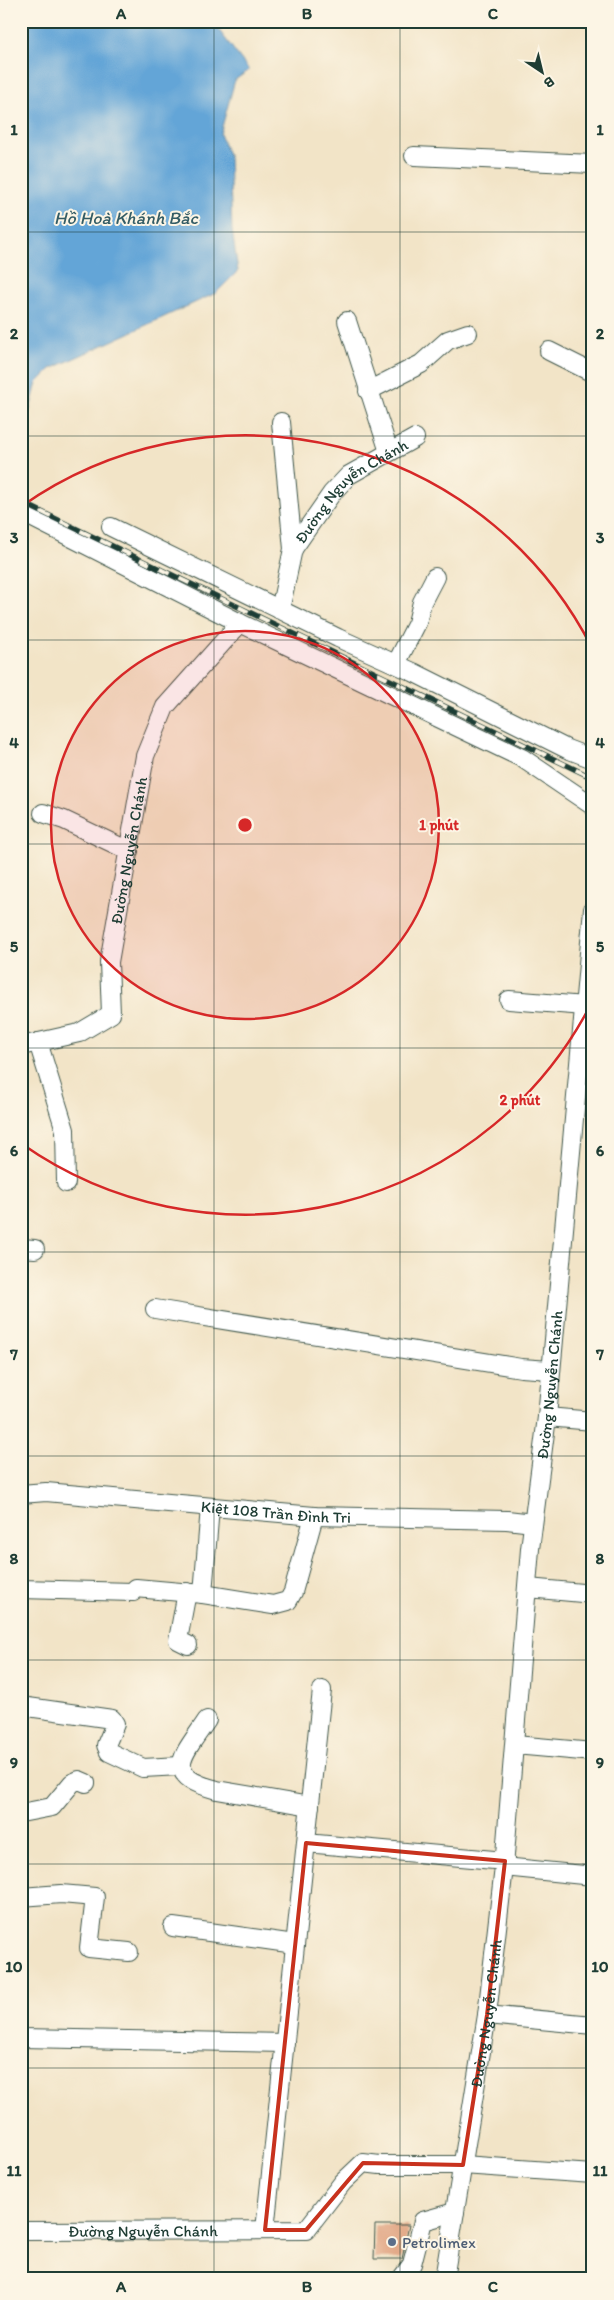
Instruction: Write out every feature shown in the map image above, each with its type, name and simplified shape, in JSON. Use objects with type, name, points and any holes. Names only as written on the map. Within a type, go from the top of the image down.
[{"type":"street","points":[[414,156],[593,164]]},
{"type":"street","points":[[348,321],[368,391],[389,452]]},
{"type":"street","points":[[368,391],[421,364],[448,340],[468,333]]},
{"type":"street","points":[[549,351],[593,373]]},
{"type":"street","name":"Đường Nguyễn Chánh","points":[[280,610],[293,549],[281,422]]},
{"type":"street","name":"Đường Nguyễn Chánh","points":[[293,549],[338,487],[349,475],[415,438]]},
{"type":"street","points":[[21,512],[240,623],[522,758],[593,806]]},
{"type":"street","points":[[111,527],[280,610],[396,664],[566,749],[593,759]]},
{"type":"street","points":[[396,664],[417,623],[422,602],[435,577]]},
{"type":"street","name":"Đường Nguyễn Chánh","points":[[29,1044],[79,1033],[110,1014],[109,962],[145,756],[165,707],[240,623]]},
{"type":"street","points":[[44,813],[64,820],[129,851]]},
{"type":"street","name":"Đường Nguyễn Chánh","points":[[444,2279],[487,2015],[504,1864],[533,1522],[547,1416],[593,909]]},
{"type":"street","points":[[508,1000],[585,1006]]},
{"type":"street","points":[[29,1044],[65,1130],[66,1182]]},
{"type":"street","points":[[155,1309],[522,1368],[551,1370]]},
{"type":"street","points":[[547,1416],[593,1420]]},
{"type":"street","name":"Kiệt 108 Trần Đình Tri","points":[[21,1494],[46,1492],[314,1516],[533,1522]]},
{"type":"street","points":[[188,1645],[178,1640],[195,1593],[210,1507]]},
{"type":"street","points":[[21,1589],[133,1592],[136,1588],[195,1593],[273,1605],[288,1600],[292,1592],[314,1516]]},
{"type":"street","points":[[528,1588],[593,1594]]},
{"type":"street","points":[[265,2230],[322,1690]]},
{"type":"street","points":[[21,1706],[112,1718],[115,1724],[106,1745],[108,1752],[143,1768],[180,1766]]},
{"type":"street","points":[[207,1720],[182,1758],[180,1766],[184,1775],[202,1786],[254,1798],[310,1806]]},
{"type":"street","points":[[515,1745],[593,1752]]},
{"type":"street","points":[[21,1812],[52,1807],[72,1783],[78,1780],[86,1783]]},
{"type":"street","points":[[306,1843],[504,1864],[593,1876]]},
{"type":"street","points":[[21,1897],[61,1894],[95,1897],[89,1948],[129,1952]]},
{"type":"street","points":[[174,1926],[295,1944]]},
{"type":"street","points":[[487,2015],[593,2025]]},
{"type":"street","points":[[21,2038],[285,2043]]},
{"type":"street","name":"Đường Nguyễn Chánh","points":[[21,2231],[306,2230],[343,2182],[363,2163],[380,2165],[463,2165]]},
{"type":"street","points":[[463,2165],[593,2174]]},
{"type":"street","points":[[401,2279],[412,2264],[423,2221],[455,2212]]},
{"type":"highlighted area","points":[[306,1843],[505,1861],[487,2015],[463,2165],[363,2163],[306,2230],[265,2230]]},
{"type":"water","name":"Hồ Hoà Khánh Bắc","points":[[21,21],[212,21],[249,70],[235,80],[220,134],[229,157],[232,230],[238,271],[216,293],[51,369],[37,383],[21,442]]},
{"type":"building","name":"Petrolimex","points":[[375,2225],[409,2225],[402,2259],[374,2259]]},
{"type":"railway","points":[[21,502],[593,778]]},
{"type":"place","name":"Petrolimex","points":[[392,2242]]}]
